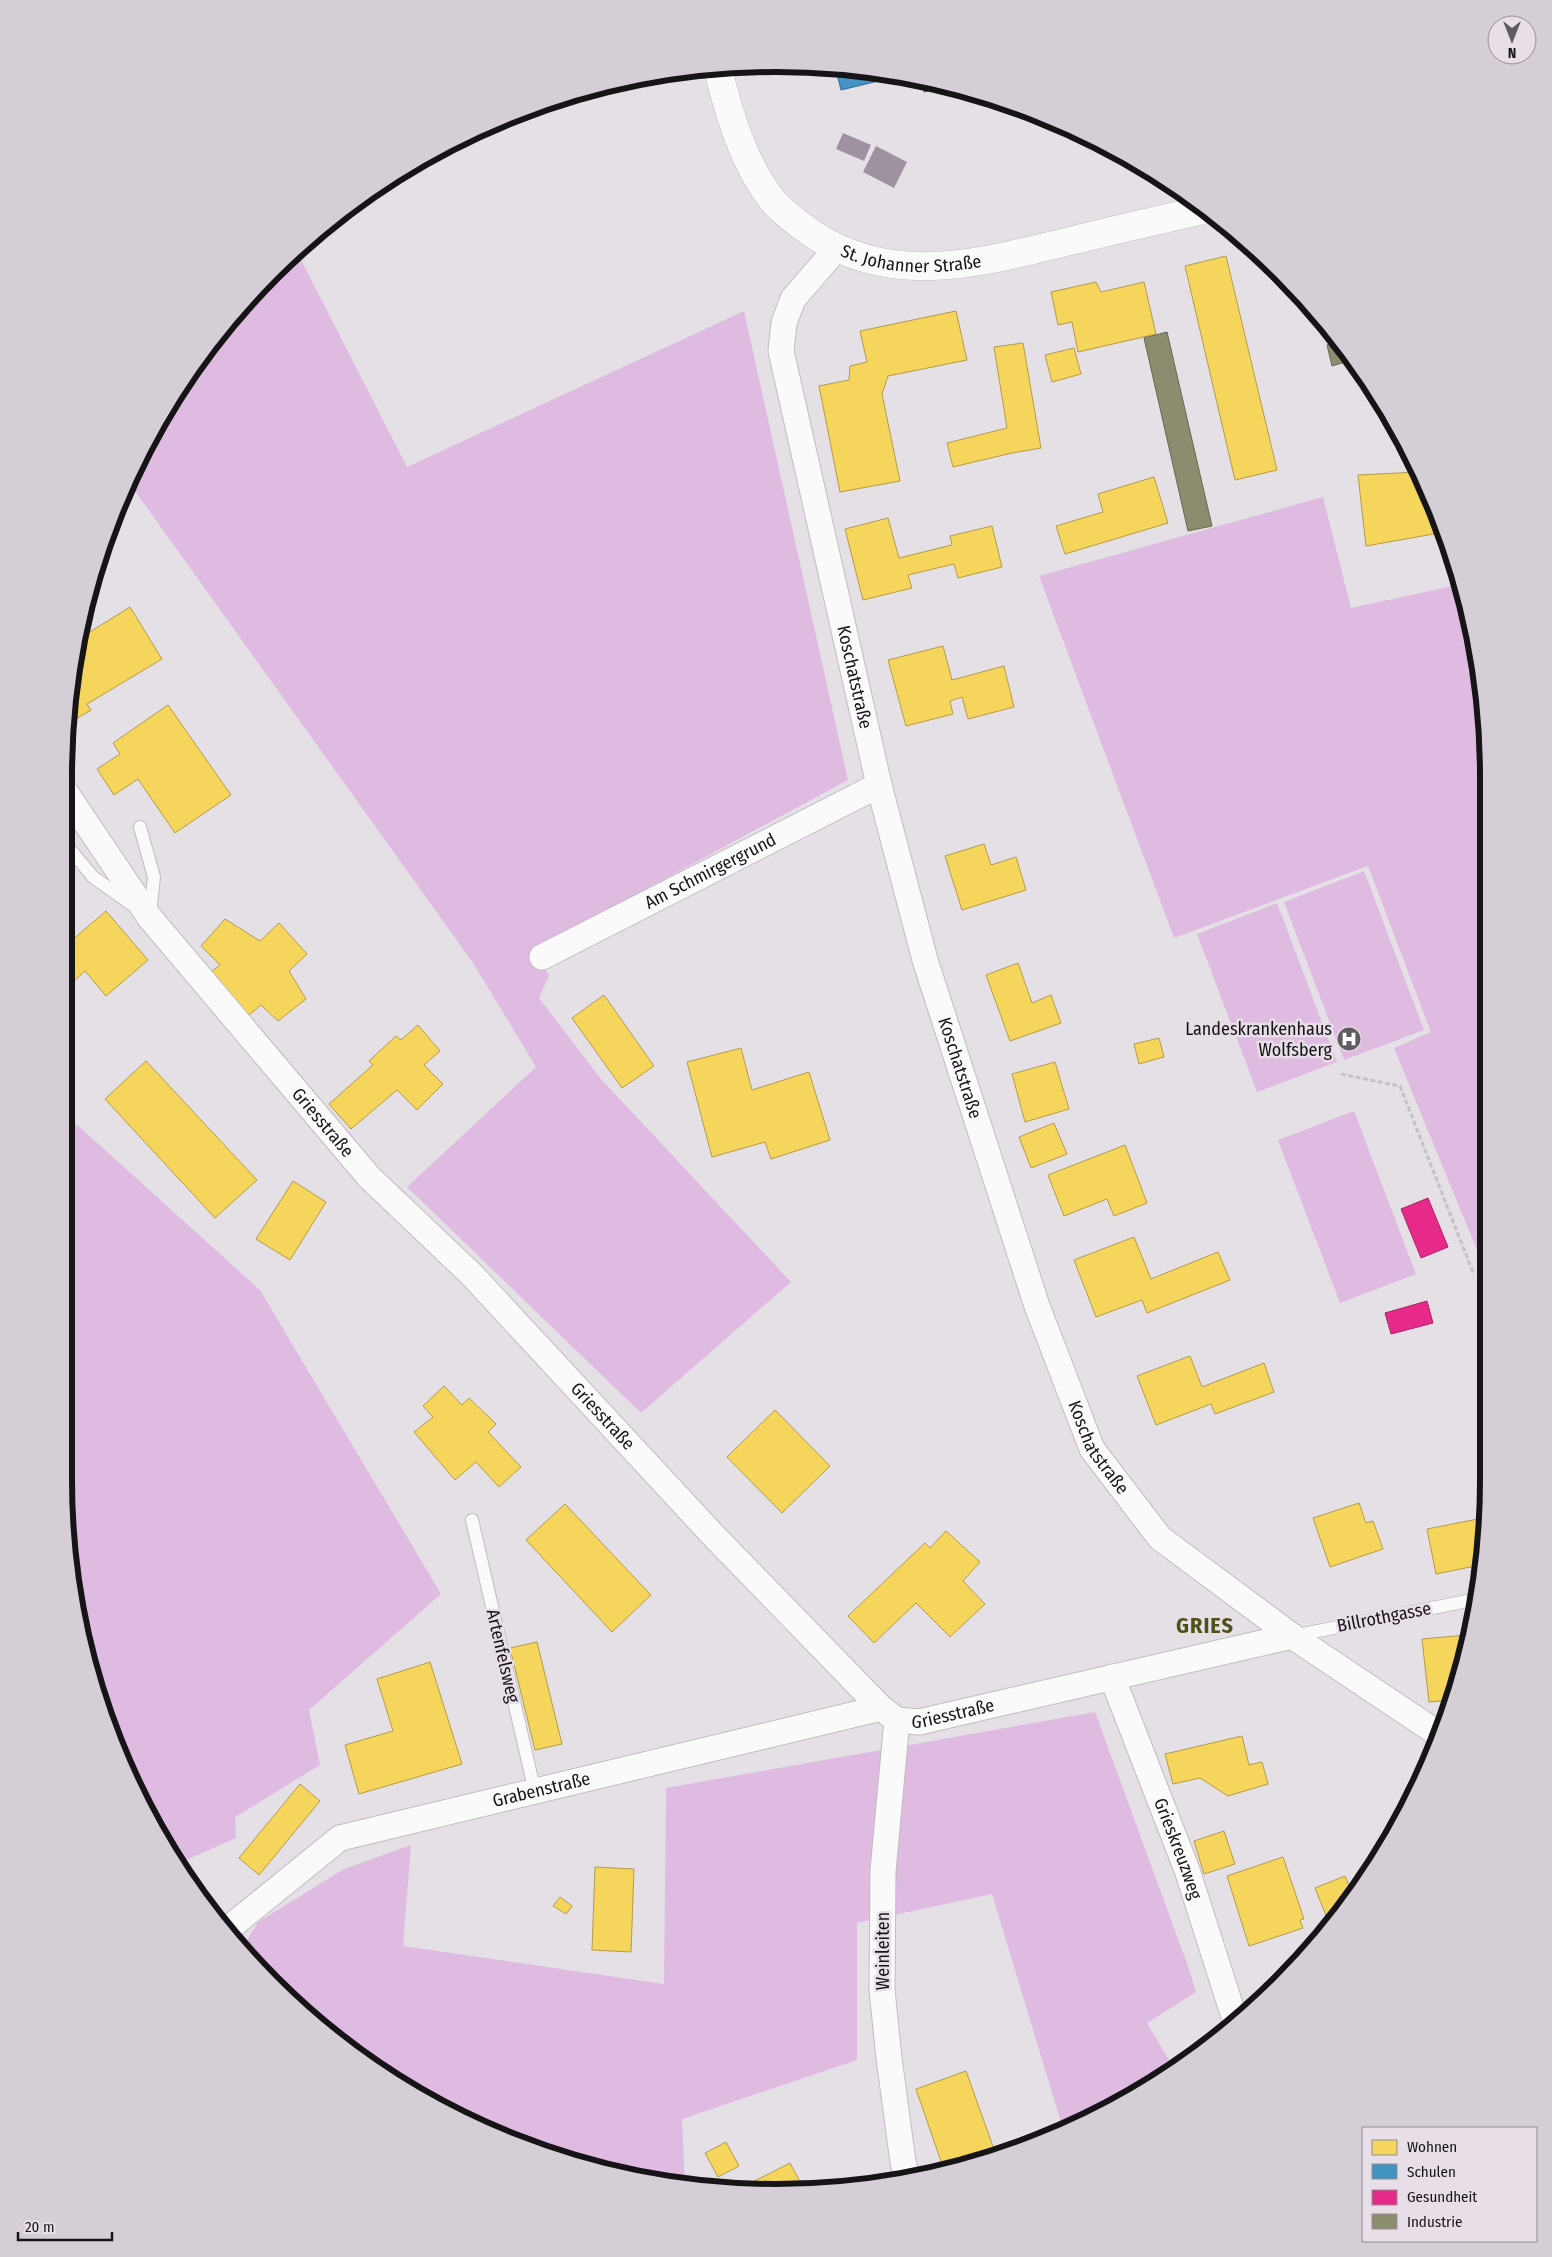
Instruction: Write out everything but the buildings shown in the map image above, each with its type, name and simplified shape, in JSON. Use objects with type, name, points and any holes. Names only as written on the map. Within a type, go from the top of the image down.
[{"type":"street","name":"St. Johanner Straße","points":[[719,75],[732,123],[751,167],[774,202],[799,225],[836,248],[878,262],[914,267],[955,265],[1016,254],[1195,212]]},
{"type":"street","name":"Koschatstraße","points":[[836,248],[793,299],[784,322],[781,351],[879,785],[925,960],[1037,1306],[1092,1449],[1160,1538],[1292,1636],[1433,1730]]},
{"type":"street","name":"Am Schmirgergrund","points":[[542,957],[879,785]]},
{"type":"street","name":"Griesstraße","points":[[72,802],[150,918],[369,1176],[472,1275],[712,1534],[889,1714],[919,1722],[1292,1636]]},
{"type":"street","name":"Grieskreuzweg","points":[[1112,1677],[1188,1870],[1234,2015]]},
{"type":"street","name":"Grabenstraße","points":[[232,1926],[340,1838],[535,1792],[889,1714]]},
{"type":"street","name":"Weinleiten","points":[[889,1714],[883,1872],[882,1990],[888,2058],[906,2172]]},
{"type":"lane","points":[[140,827],[154,877],[150,918]]},
{"type":"lane","points":[[72,852],[93,877],[150,918]]},
{"type":"lane","name":"Artenfelsweg","points":[[472,1520],[535,1792]]},
{"type":"lane","name":"Billrothgasse","points":[[1292,1636],[1469,1601]]},
{"type":"path","points":[[1341,1074],[1400,1086],[1474,1275]]},
{"type":"shaded area","points":[[300,258],[407,467],[744,311],[848,780],[535,949],[549,976],[539,998],[601,1079],[791,1282],[641,1413],[407,1187],[536,1067],[473,963],[134,489],[167,424],[191,385],[247,312]]},
{"type":"shaded area","name":"Landeskrankenhaus Wolfsberg","points":[[1323,497],[1351,608],[1453,586],[1466,639],[1473,684],[1480,776],[1480,1258],[1394,1048],[1431,1032],[1368,866],[1174,938],[1039,576]]},
{"type":"shaded area","points":[[1364,871],[1424,1030],[1344,1060],[1284,902]]},
{"type":"shaded area","points":[[1277,903],[1337,1062],[1257,1092],[1197,934]]},
{"type":"shaded area","points":[[1354,1111],[1416,1274],[1340,1303],[1278,1140]]},
{"type":"shaded area","points":[[72,1120],[260,1290],[441,1594],[309,1710],[320,1765],[235,1817],[236,1838],[184,1861],[145,1792],[126,1750],[96,1663],[86,1618],[74,1527],[72,1481]]},
{"type":"shaded area","points":[[1095,1712],[1196,1992],[1147,2023],[1171,2063],[1128,2090],[1061,2124],[992,1894],[857,1923],[857,2060],[682,2119],[684,2178],[594,2161],[507,2131],[465,2112],[385,2066],[348,2039],[312,2010],[245,1943],[258,1922],[344,1869],[411,1845],[403,1946],[664,1984],[666,1788]]},
{"type":"place","name":"Landeskrankenhaus Wolfsberg","points":[[1349,1039]]},
{"type":"district","name":"GRIES","points":[[1205,1625]]}]
